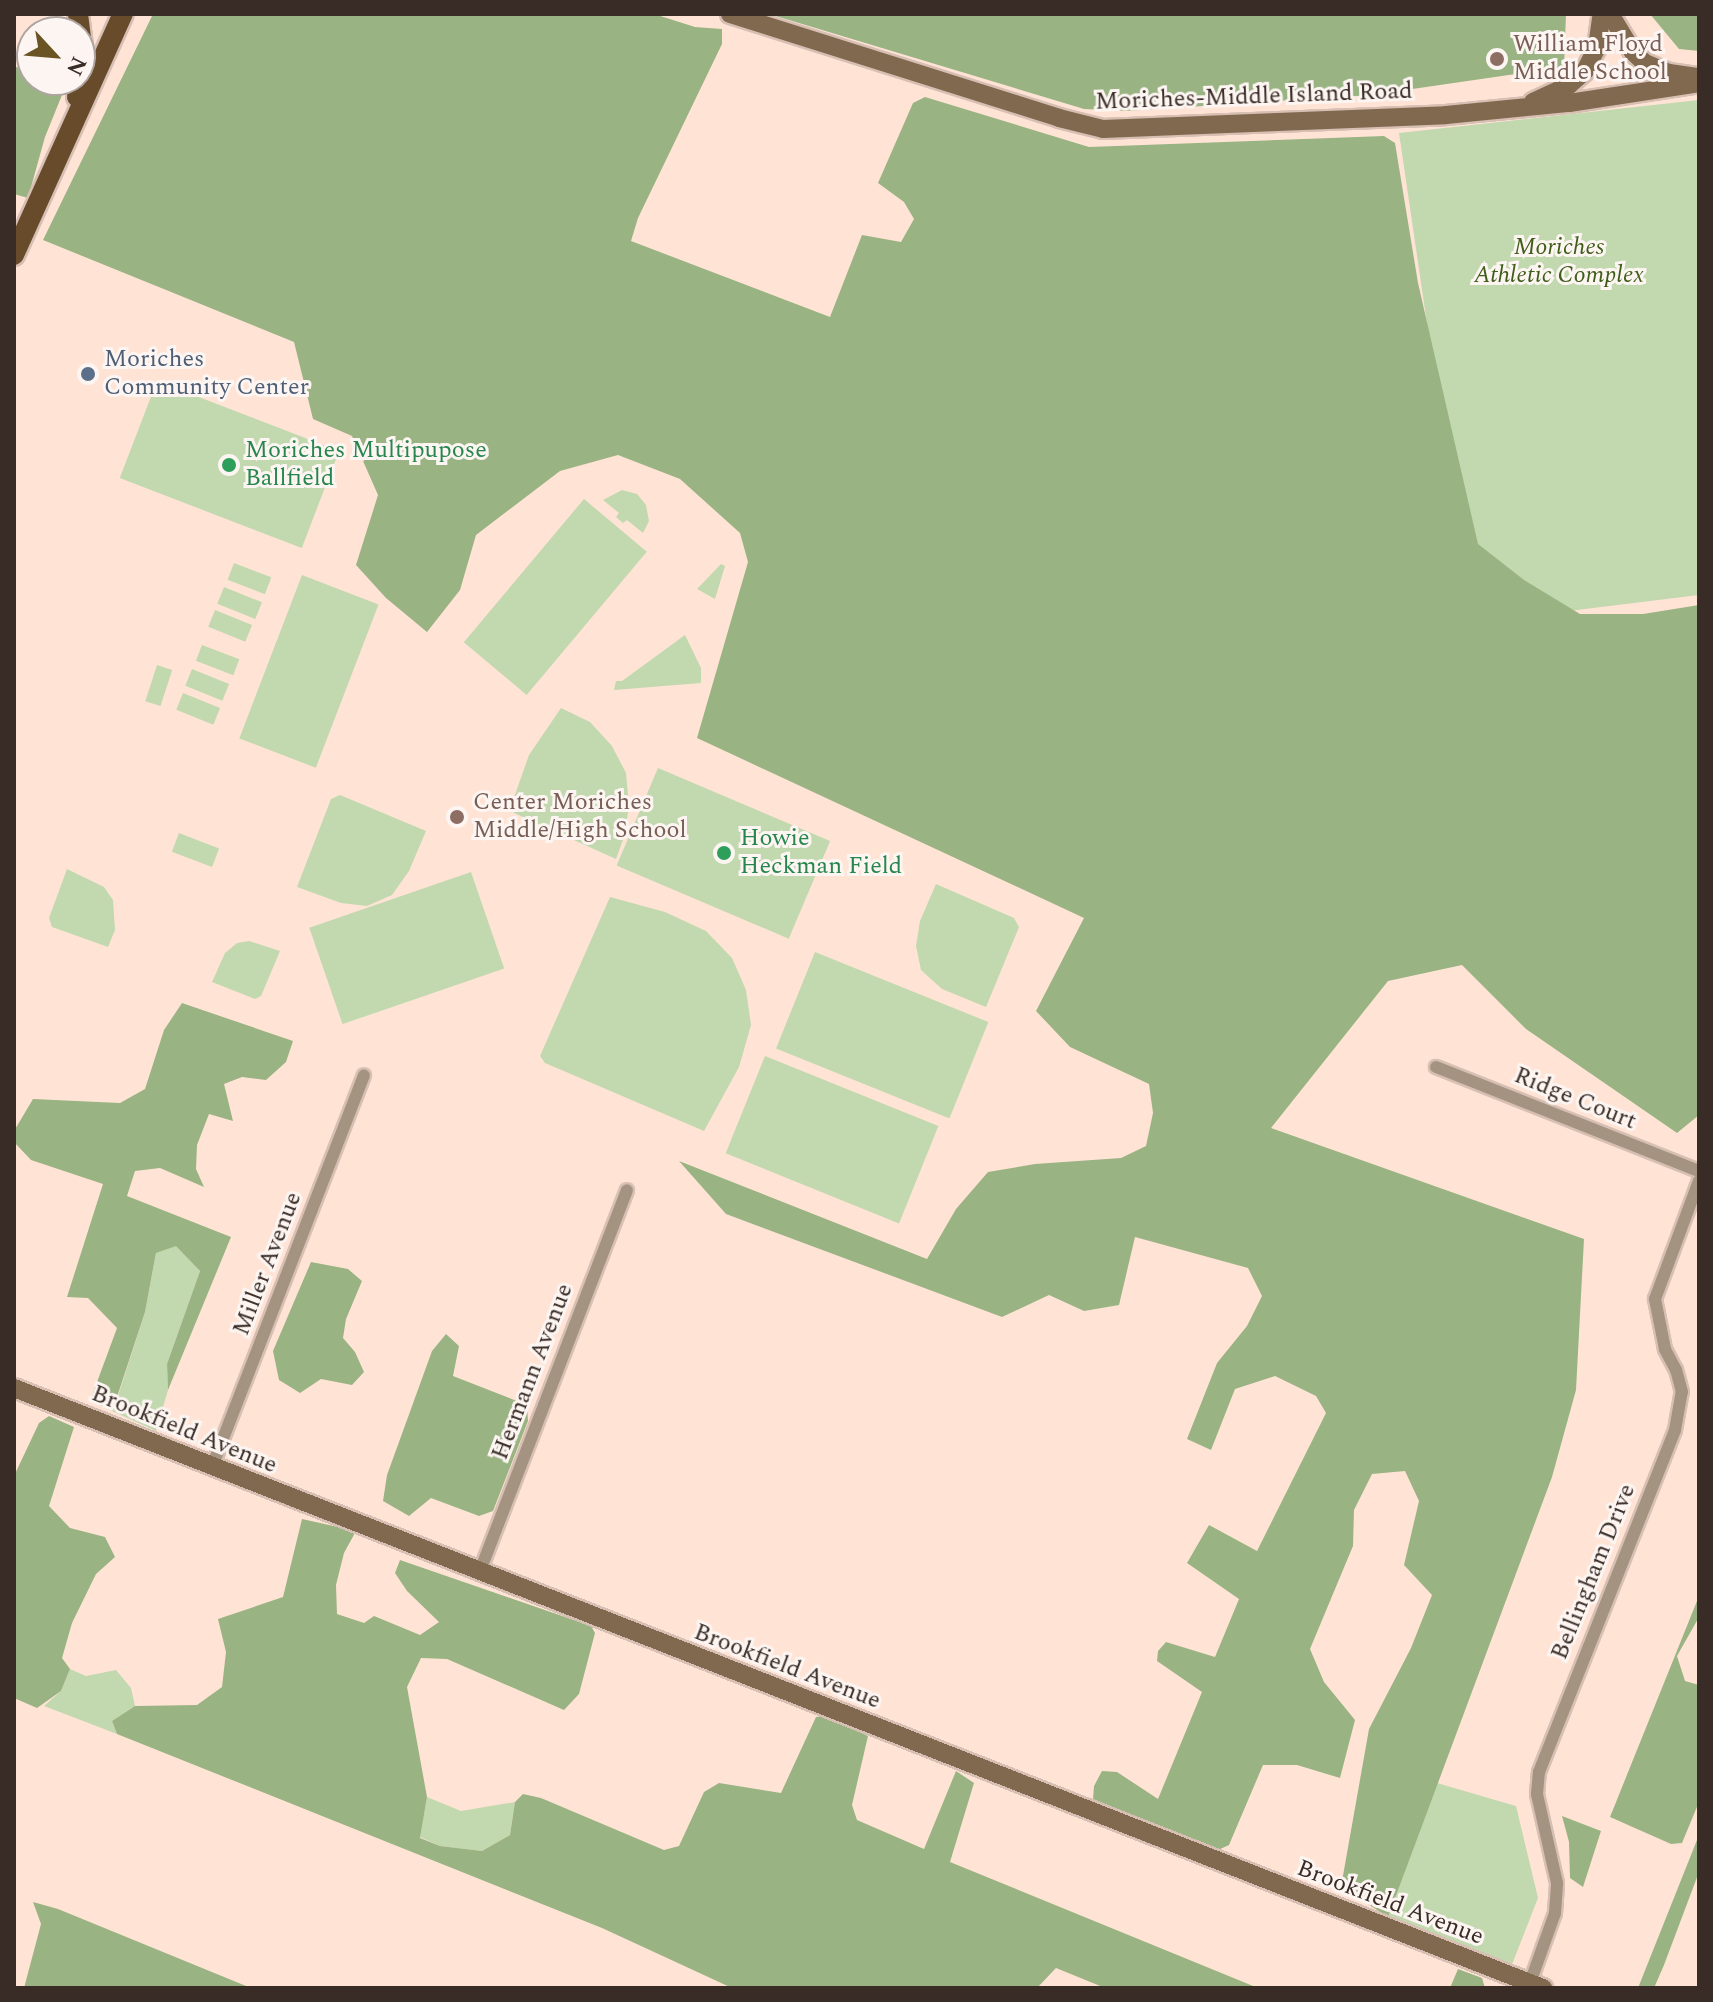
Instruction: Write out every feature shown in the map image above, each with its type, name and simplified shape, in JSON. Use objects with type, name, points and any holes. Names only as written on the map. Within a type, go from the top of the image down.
[{"type":"main road","points":[[71,129],[84,62],[78,14]]},
{"type":"main road","points":[[14,255],[123,14]]},
{"type":"main road","name":"Moriches-Middle Island Road","points":[[730,14],[1059,118],[1103,129],[1407,117],[1515,109],[1699,83]]},
{"type":"main road","points":[[1515,109],[1562,89],[1580,76],[1594,56],[1605,16]]},
{"type":"main road","points":[[1605,16],[1645,63],[1669,73],[1699,77]]},
{"type":"main road","name":"Brookfield Avenue","points":[[14,1388],[1537,1986]]},
{"type":"street","name":"Ridge Court","points":[[1436,1067],[1699,1171]]},
{"type":"street","name":"Miller Avenue","points":[[212,1467],[364,1075]]},
{"type":"street","name":"Bellingham Drive","points":[[1537,1986],[1555,1913],[1557,1883],[1537,1794],[1539,1772],[1675,1430],[1682,1392],[1676,1370],[1665,1349],[1655,1299],[1699,1181]]},
{"type":"street","name":"Hermann Avenue","points":[[480,1571],[627,1190]]},
{"type":"green space","points":[[153,14],[654,14],[695,27],[722,29],[722,44],[638,218],[631,241],[830,317],[862,235],[901,242],[914,219],[904,202],[878,183],[913,103],[925,97],[1089,147],[1384,136],[1395,143],[1418,283],[1478,544],[1524,580],[1580,614],[1643,614],[1699,605],[1699,1115],[1677,1133],[1526,1029],[1462,965],[1388,981],[1271,1128],[1584,1239],[1576,1390],[1552,1477],[1388,1917],[1341,1887],[1369,1729],[1411,1648],[1432,1595],[1404,1565],[1419,1501],[1405,1471],[1372,1474],[1354,1510],[1353,1546],[1310,1649],[1324,1682],[1355,1720],[1340,1778],[1297,1765],[1263,1765],[1229,1845],[1218,1850],[1093,1799],[1094,1786],[1102,1771],[1117,1772],[1158,1799],[1202,1692],[1157,1661],[1158,1651],[1166,1642],[1215,1657],[1239,1599],[1187,1563],[1209,1525],[1257,1551],[1326,1413],[1316,1396],[1275,1376],[1235,1389],[1211,1450],[1187,1439],[1217,1363],[1247,1326],[1262,1296],[1248,1268],[1135,1237],[1119,1305],[1084,1311],[1049,1295],[1002,1317],[726,1214],[679,1161],[927,1259],[956,1209],[988,1172],[1035,1164],[1121,1158],[1146,1146],[1153,1113],[1149,1084],[1070,1047],[1036,1011],[1084,918],[697,738],[748,562],[740,533],[680,479],[618,455],[560,471],[476,535],[460,590],[427,632],[386,598],[356,565],[378,495],[352,436],[313,419],[294,342],[43,240]]},
{"type":"green space","points":[[769,14],[1566,14],[1564,67],[1371,95],[1126,111],[1084,109]]},
{"type":"green space","points":[[1650,14],[1699,14],[1699,51],[1679,49]]},
{"type":"green space","points":[[14,66],[16,96],[62,96],[45,137],[28,198],[14,194]]},
{"type":"green space","name":"Moriches Athletic Complex","points":[[1699,100],[1699,595],[1471,623],[1399,133]]},
{"type":"green space","name":"Moriches Multipupose Ballfield","points":[[157,381],[339,451],[302,548],[120,478]]},
{"type":"green space","points":[[622,490],[637,494],[646,505],[649,521],[643,533],[627,520],[623,523],[616,517],[619,513],[603,500]]},
{"type":"green space","points":[[584,499],[647,552],[527,695],[464,642]]},
{"type":"green space","points":[[234,563],[271,577],[265,594],[228,580]]},
{"type":"green space","points":[[721,564],[725,566],[715,599],[697,589]]},
{"type":"green space","points":[[302,575],[379,604],[316,768],[239,738]]},
{"type":"green space","points":[[224,587],[262,602],[255,619],[217,604]]},
{"type":"green space","points":[[215,610],[252,625],[245,642],[208,627]]},
{"type":"green space","points":[[685,635],[701,668],[701,683],[614,690],[616,681],[622,681]]},
{"type":"green space","points":[[202,645],[239,659],[233,675],[196,661]]},
{"type":"green space","points":[[157,665],[172,670],[160,706],[145,701]]},
{"type":"green space","points":[[192,669],[229,684],[222,701],[185,686]]},
{"type":"green space","points":[[183,693],[220,708],[213,725],[176,710]]},
{"type":"green space","points":[[561,708],[590,722],[612,746],[626,773],[629,806],[624,837],[616,859],[514,813],[511,806],[529,755]]},
{"type":"green space","name":"Howie Heckman Field","points":[[658,768],[830,841],[789,939],[617,866]]},
{"type":"green space","points":[[340,795],[426,831],[409,871],[392,895],[367,906],[341,903],[297,887],[331,799]]},
{"type":"green space","points":[[179,833],[219,848],[212,867],[172,852]]},
{"type":"green space","points":[[67,869],[104,887],[113,900],[115,930],[108,947],[52,927],[49,918]]},
{"type":"green space","points":[[471,872],[504,968],[343,1024],[309,928]]},
{"type":"green space","points":[[936,884],[1014,918],[1019,927],[986,1007],[942,989],[921,970],[916,946],[920,921]]},
{"type":"green space","points":[[610,897],[665,912],[706,931],[732,958],[746,990],[751,1025],[739,1067],[704,1131],[545,1063],[540,1056]]},
{"type":"green space","points":[[249,941],[280,951],[261,996],[255,999],[212,982],[225,953],[237,943]]},
{"type":"green space","points":[[815,952],[988,1022],[949,1118],[776,1048]]},
{"type":"green space","points":[[182,1003],[293,1041],[286,1062],[266,1080],[242,1077],[224,1084],[233,1121],[209,1114],[197,1145],[196,1169],[204,1187],[160,1168],[135,1171],[127,1196],[231,1237],[168,1390],[167,1364],[200,1271],[176,1246],[156,1253],[145,1312],[117,1397],[90,1401],[117,1328],[88,1298],[67,1297],[103,1184],[31,1160],[14,1142],[14,1131],[33,1099],[120,1103],[145,1089],[164,1030]]},
{"type":"green space","points":[[765,1056],[938,1126],[899,1223],[726,1153]]},
{"type":"green space","points":[[176,1245],[200,1271],[167,1364],[168,1390],[156,1431],[90,1401],[118,1396],[145,1312],[156,1253]]},
{"type":"green space","points":[[311,1262],[348,1269],[362,1281],[346,1319],[343,1338],[355,1352],[364,1372],[352,1385],[321,1379],[300,1393],[279,1380],[273,1351]]},
{"type":"green space","points":[[446,1334],[459,1346],[453,1376],[527,1405],[528,1421],[493,1511],[479,1516],[431,1498],[409,1516],[383,1501],[387,1475],[432,1351]]},
{"type":"green space","points":[[49,1416],[74,1427],[49,1506],[70,1528],[105,1537],[115,1557],[96,1574],[72,1623],[62,1658],[70,1669],[61,1691],[37,1708],[14,1698],[14,1476],[39,1423]]},
{"type":"green space","points":[[302,1519],[356,1531],[344,1553],[336,1585],[337,1614],[364,1623],[374,1616],[420,1635],[439,1622],[407,1591],[395,1573],[400,1560],[591,1626],[595,1633],[579,1694],[564,1710],[447,1659],[421,1658],[407,1687],[427,1797],[420,1838],[440,1846],[482,1851],[510,1835],[515,1802],[523,1794],[541,1798],[664,1850],[679,1846],[704,1792],[719,1783],[781,1793],[816,1717],[825,1716],[868,1736],[852,1805],[857,1820],[924,1849],[956,1771],[974,1783],[950,1862],[1258,1988],[1105,1988],[1056,1968],[1037,1988],[732,1988],[602,1928],[117,1734],[112,1721],[135,1706],[197,1705],[222,1687],[226,1652],[218,1619],[283,1597]]},
{"type":"green space","points":[[1699,1596],[1699,1617],[1677,1656],[1685,1681],[1699,1685],[1699,1802],[1682,1843],[1671,1844],[1610,1817]]},
{"type":"green space","points":[[70,1669],[86,1676],[116,1670],[131,1688],[135,1706],[112,1721],[117,1734],[44,1706],[61,1691]]},
{"type":"green space","points":[[1437,1783],[1516,1806],[1538,1898],[1511,1967],[1388,1917]]},
{"type":"green space","points":[[427,1797],[461,1811],[515,1802],[510,1835],[482,1851],[440,1846],[420,1837]]},
{"type":"green space","points":[[1562,1816],[1601,1831],[1583,1887],[1570,1878],[1569,1842]]},
{"type":"green space","points":[[1699,1835],[1699,1872],[1664,1965],[1654,1988],[1638,1988]]},
{"type":"green space","points":[[33,1902],[58,1909],[251,1988],[24,1988],[41,1924]]},
{"type":"green space","points":[[1458,1969],[1482,1978],[1485,1988],[1450,1988]]},
{"type":"place","name":"William Floyd Middle School","points":[[1497,59]]},
{"type":"place","name":"Moriches Community Center","points":[[88,374]]},
{"type":"place","name":"Moriches Multipupose Ballfield","points":[[229,465]]},
{"type":"place","name":"Center Moriches Middle/High School","points":[[457,817]]},
{"type":"place","name":"Howie Heckman Field","points":[[724,853]]}]
